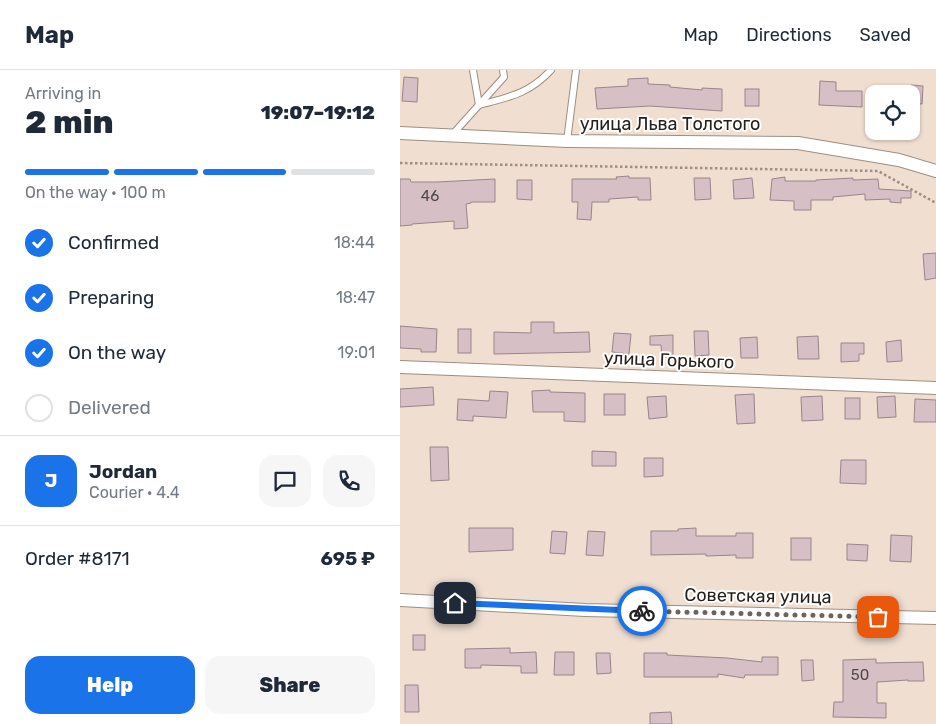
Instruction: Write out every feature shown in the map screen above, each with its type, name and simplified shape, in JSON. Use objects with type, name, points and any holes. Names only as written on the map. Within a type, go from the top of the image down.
[{"type":"street","name":"улица Льва Толстого","points":[[400,133],[567,141],[798,143],[899,160],[936,171]]},
{"type":"street","name":"улица Горького","points":[[400,367],[936,388]]},
{"type":"street","name":"Советская улица","points":[[400,600],[585,610],[936,618]]},
{"type":"lane","points":[[473,70],[479,105]]},
{"type":"lane","points":[[451,136],[504,77],[503,70]]},
{"type":"lane","points":[[479,105],[521,93],[541,80],[551,70]]},
{"type":"lane","points":[[567,141],[576,70]]},
{"type":"path","points":[[400,163],[878,171],[936,203]]},
{"type":"building","points":[[404,77],[418,78],[417,102],[402,101]]},
{"type":"building","points":[[648,78],[648,84],[702,90],[702,88],[722,89],[722,111],[650,106],[597,109],[595,88],[628,86],[628,79]]},
{"type":"building","points":[[820,81],[836,82],[836,91],[862,91],[862,107],[819,105]]},
{"type":"building","points":[[920,86],[923,86],[922,104],[920,104]]},
{"type":"building","points":[[745,89],[759,89],[759,106],[745,106]]},
{"type":"building","points":[[629,176],[629,178],[650,178],[651,200],[638,200],[638,197],[609,199],[609,202],[592,202],[591,220],[577,219],[578,202],[572,202],[572,179],[617,179],[616,177]]},
{"type":"building","points":[[785,177],[785,181],[853,178],[853,180],[878,179],[879,189],[911,191],[911,198],[901,198],[901,203],[890,202],[890,199],[865,200],[865,194],[833,197],[833,200],[811,200],[811,210],[794,210],[794,201],[770,200],[772,179]]},
{"type":"building","points":[[694,178],[710,178],[711,199],[695,200]]},
{"type":"building","points":[[752,178],[754,198],[734,199],[733,180]]},
{"type":"building","points":[[400,179],[410,179],[411,182],[437,182],[495,179],[495,202],[471,202],[466,204],[468,228],[454,229],[454,221],[400,226]]},
{"type":"building","points":[[517,180],[532,180],[532,200],[517,199]]},
{"type":"building","points":[[936,253],[936,278],[925,280],[923,254]]},
{"type":"building","points":[[531,322],[554,322],[554,333],[589,332],[590,352],[494,354],[494,332],[531,333]]},
{"type":"building","points":[[400,326],[437,329],[436,352],[421,352],[421,349],[400,348]]},
{"type":"building","points":[[458,329],[471,329],[471,353],[458,353]]},
{"type":"building","points":[[694,331],[708,331],[709,355],[695,356]]},
{"type":"building","points":[[614,333],[631,334],[629,354],[612,352]]},
{"type":"building","points":[[673,335],[673,357],[662,357],[661,345],[650,345],[650,336]]},
{"type":"building","points":[[818,336],[819,359],[798,359],[797,337]]},
{"type":"building","points":[[757,337],[758,358],[741,358],[740,338]]},
{"type":"building","points":[[901,340],[902,361],[887,362],[886,342]]},
{"type":"building","points":[[841,343],[864,343],[864,354],[859,354],[859,361],[841,362]]},
{"type":"building","points":[[433,387],[434,405],[400,407],[400,389]]},
{"type":"building","points":[[550,390],[550,392],[585,393],[585,422],[564,421],[564,412],[533,412],[532,391]]},
{"type":"building","points":[[490,391],[508,392],[506,418],[473,416],[473,421],[457,420],[458,399],[489,401]]},
{"type":"building","points":[[604,394],[625,394],[625,415],[604,415]]},
{"type":"building","points":[[754,394],[755,423],[737,424],[735,395]]},
{"type":"building","points":[[666,396],[667,417],[649,419],[647,397]]},
{"type":"building","points":[[822,396],[823,420],[802,421],[801,397]]},
{"type":"building","points":[[895,396],[896,417],[878,418],[877,397]]},
{"type":"building","points":[[845,398],[860,398],[860,419],[845,419]]},
{"type":"building","points":[[915,399],[936,400],[936,422],[914,422]]},
{"type":"building","points":[[430,447],[448,447],[449,480],[431,481]]},
{"type":"building","points":[[592,451],[616,452],[616,466],[592,466]]},
{"type":"building","points":[[644,458],[663,458],[663,476],[644,477]]},
{"type":"building","points":[[841,460],[866,460],[866,484],[840,483]]},
{"type":"building","points":[[469,528],[513,528],[513,550],[469,552]]},
{"type":"building","points":[[696,528],[696,536],[736,536],[736,533],[753,533],[753,558],[736,558],[736,555],[706,556],[706,554],[651,555],[651,531],[678,531],[678,529]]},
{"type":"building","points":[[552,531],[567,532],[565,554],[550,553]]},
{"type":"building","points":[[588,531],[605,532],[603,556],[586,555]]},
{"type":"building","points":[[891,535],[912,536],[911,562],[890,561]]},
{"type":"building","points":[[791,538],[811,538],[811,560],[791,560]]},
{"type":"building","points":[[847,544],[868,545],[867,561],[847,560]]},
{"type":"building","points":[[413,635],[425,635],[425,650],[413,650]]},
{"type":"building","points":[[510,648],[510,653],[536,652],[537,673],[521,673],[521,666],[481,665],[481,668],[465,668],[465,649]]},
{"type":"building","points":[[555,652],[574,652],[574,675],[554,675]]},
{"type":"building","points":[[596,653],[610,653],[611,673],[597,674]]},
{"type":"building","points":[[644,653],[667,653],[667,655],[762,662],[762,657],[778,657],[778,675],[745,675],[744,678],[718,674],[718,677],[644,677]]},
{"type":"building","points":[[876,659],[876,663],[923,662],[924,681],[877,682],[877,703],[886,703],[886,718],[833,717],[834,702],[843,702],[843,660]]},
{"type":"building","points":[[801,660],[813,660],[814,680],[802,681]]},
{"type":"building","points":[[405,685],[418,685],[419,712],[405,712]]},
{"type":"building","points":[[671,712],[672,724],[650,724],[650,713]]},
{"type":"way so far","points":[[642,611],[878,617]]},
{"type":"route","points":[[455,603],[642,611]]}]
